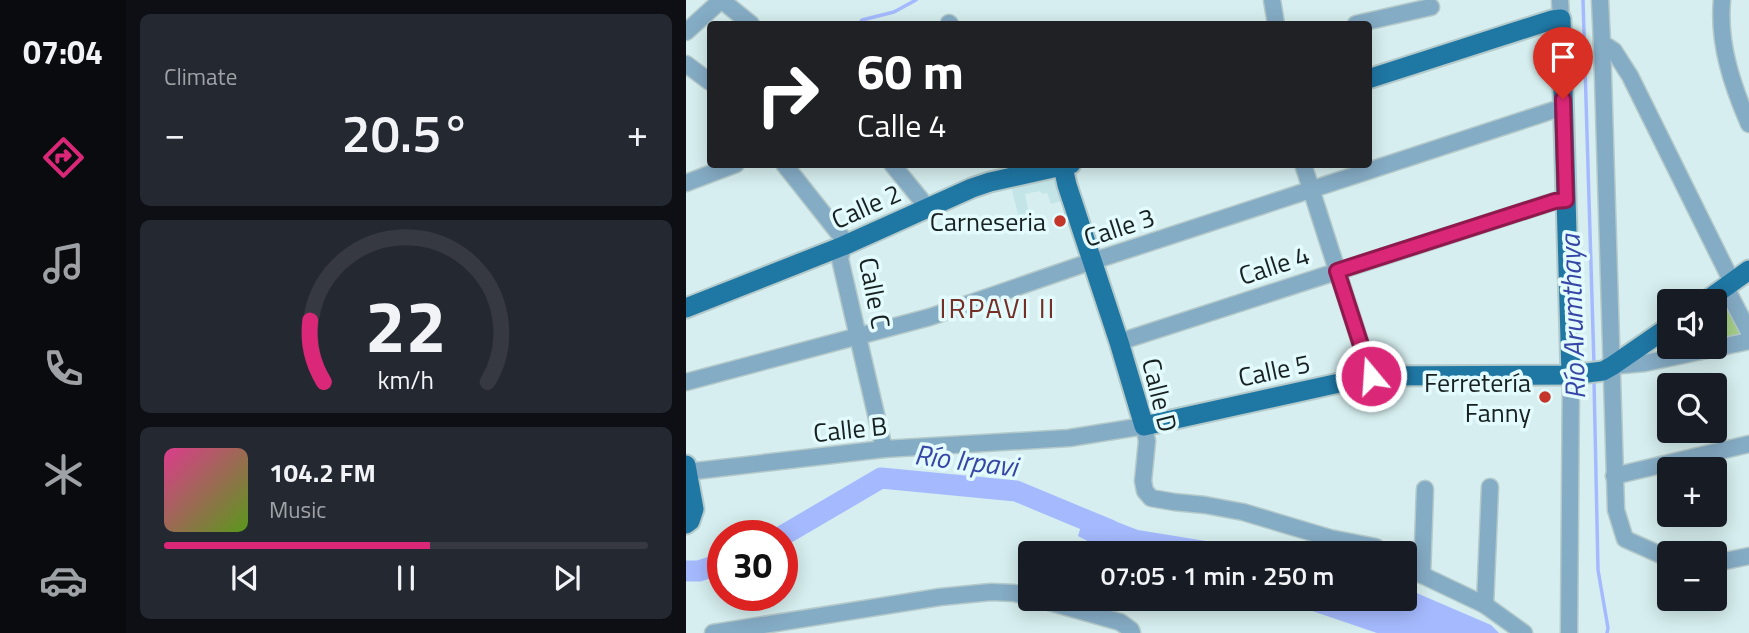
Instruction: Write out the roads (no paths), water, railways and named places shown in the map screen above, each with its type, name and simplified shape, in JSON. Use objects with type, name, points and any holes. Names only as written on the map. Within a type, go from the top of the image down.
[{"type":"main road","points":[[1372,78],[1552,19],[1561,9]]},
{"type":"main road","points":[[1561,9],[1566,200],[1593,371],[1657,334]]},
{"type":"main road","name":"Calle 2","points":[[686,308],[843,246],[972,188],[1053,168]]},
{"type":"main road","name":"Calle D","points":[[1066,168],[1067,185],[1144,426]]},
{"type":"main road","points":[[1724,289],[1739,279]]},
{"type":"main road","name":"Calle 5","points":[[1144,426],[1371,376],[1593,371]]},
{"type":"main road","points":[[686,469],[694,509],[690,521],[686,524]]},
{"type":"street","points":[[1272,0],[1276,21]]},
{"type":"street","points":[[1569,633],[1569,526],[1593,371],[1602,43],[1600,0]]},
{"type":"street","points":[[1722,0],[1722,37],[1729,69],[1748,118]]},
{"type":"street","points":[[686,32],[718,3],[725,3],[747,21]]},
{"type":"street","points":[[1369,21],[1431,7]]},
{"type":"street","points":[[1602,43],[1614,51],[1630,76],[1739,279],[1749,332]]},
{"type":"street","points":[[686,64],[707,80]]},
{"type":"street","name":"Calle 3","points":[[686,382],[930,317],[1554,110],[1564,110]]},
{"type":"street","points":[[686,183],[725,168]]},
{"type":"street","name":"Calle C","points":[[787,168],[841,236],[843,246],[840,259],[884,449]]},
{"type":"street","points":[[895,168],[927,207]]},
{"type":"street","points":[[1304,168],[1371,376]]},
{"type":"street","name":"Calle 4","points":[[1119,342],[1555,201],[1566,200]]},
{"type":"street","points":[[1593,371],[1749,341]]},
{"type":"street","points":[[1593,371],[1614,476],[1616,510],[1625,539],[1657,553]]},
{"type":"street","name":"Calle B","points":[[686,469],[884,449],[1069,438],[1144,426]]},
{"type":"street","name":"Calle D","points":[[1144,426],[1147,441],[1144,491],[1152,498],[1242,512],[1345,541]]},
{"type":"street","points":[[1614,476],[1749,444]]},
{"type":"street","points":[[1485,605],[1490,486]]},
{"type":"street","points":[[1425,489],[1419,573],[1485,605],[1524,633]]},
{"type":"street","points":[[1727,561],[1749,556]]},
{"type":"street","points":[[713,633],[940,597],[991,592],[1018,594]]},
{"type":"street","points":[[1080,611],[1120,622],[1132,633]]},
{"type":"water","points":[[1086,510],[1138,530],[1206,541],[1087,541],[1078,536]]},
{"type":"water","points":[[1417,593],[1491,625],[1499,633],[1377,633],[1312,611],[1417,611]]},
{"type":"waterway","points":[[861,21],[894,12],[916,0]]},
{"type":"waterway","name":"Río Arumthaya","points":[[1583,0],[1594,365]]},
{"type":"waterway","name":"Río Arumthaya","points":[[1594,380],[1598,570],[1607,633]]},
{"type":"waterway","name":"Río Irpavi","points":[[798,527],[881,478],[1016,491],[1110,530]]},
{"type":"waterway","name":"Río Irpavi","points":[[686,571],[707,568]]},
{"type":"place","name":"Carneseria","points":[[1060,221]]},
{"type":"place","name":"Ferretería Fanny","points":[[1545,397]]},
{"type":"district","name":"IRPAVI II","points":[[998,307]]}]
